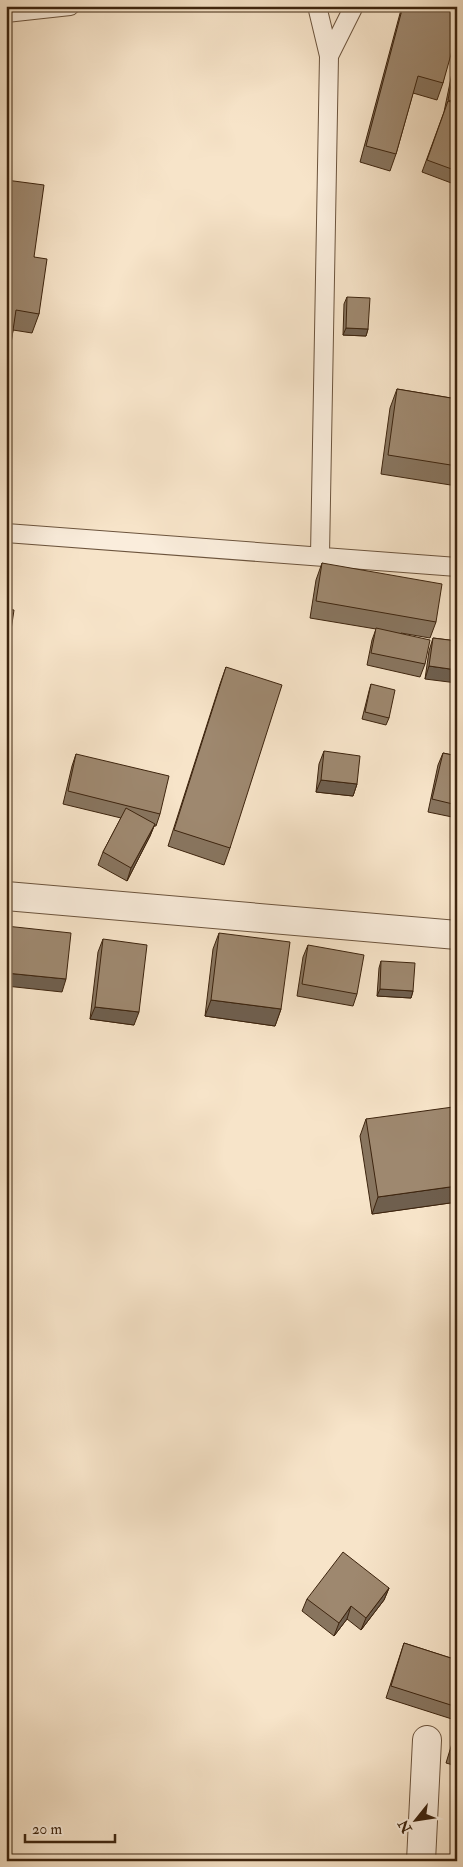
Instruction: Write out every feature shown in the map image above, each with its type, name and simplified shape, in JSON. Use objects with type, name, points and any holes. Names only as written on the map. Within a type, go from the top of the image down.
[{"type":"street","points":[[6,896],[457,934]]},
{"type":"street","points":[[421,1861],[427,1740]]},
{"type":"lane","points":[[6,13],[70,6]]},
{"type":"lane","points":[[317,6],[329,56],[320,555]]},
{"type":"lane","points":[[329,56],[354,6]]},
{"type":"lane","points":[[6,532],[457,567]]},
{"type":"building","points":[[403,6],[457,6],[457,33],[443,83],[418,76],[396,154],[366,146]]},
{"type":"building","points":[[457,60],[457,102],[448,100]]},
{"type":"building","points":[[448,101],[457,104],[457,171],[427,160]]},
{"type":"building","points":[[6,180],[44,185],[34,257],[47,259],[39,314],[16,310],[7,371]]},
{"type":"building","points":[[347,297],[370,298],[368,329],[346,328]]},
{"type":"building","points":[[397,389],[457,399],[457,466],[388,455]]},
{"type":"building","points":[[322,563],[442,584],[436,622],[316,601]]},
{"type":"building","points":[[6,609],[14,610],[6,664]]},
{"type":"building","points":[[376,628],[430,640],[425,664],[371,653]]},
{"type":"building","points":[[433,638],[457,641],[457,670],[429,666]]},
{"type":"building","points":[[226,667],[282,685],[230,848],[174,830]]},
{"type":"building","points":[[371,684],[395,690],[389,718],[365,712]]},
{"type":"building","points":[[324,751],[360,756],[357,784],[321,780]]},
{"type":"building","points":[[443,753],[457,756],[457,805],[432,799]]},
{"type":"building","points":[[76,754],[169,776],[160,814],[68,791]]},
{"type":"building","points":[[126,808],[155,824],[131,868],[103,852]]},
{"type":"building","points":[[6,926],[71,933],[66,979],[6,973]]},
{"type":"building","points":[[219,933],[290,942],[281,1009],[211,1000]]},
{"type":"building","points":[[103,939],[147,945],[139,1012],[95,1007]]},
{"type":"building","points":[[308,945],[364,955],[357,994],[302,984]]},
{"type":"building","points":[[381,961],[415,963],[413,991],[380,989]]},
{"type":"building","points":[[453,1107],[457,1135],[457,1186],[378,1197],[366,1119]]},
{"type":"building","points":[[343,1552],[389,1588],[366,1618],[351,1606],[339,1623],[307,1599]]},
{"type":"building","points":[[404,1643],[457,1660],[457,1707],[391,1686]]},
{"type":"building","points":[[457,1731],[457,1752],[451,1751]]}]
